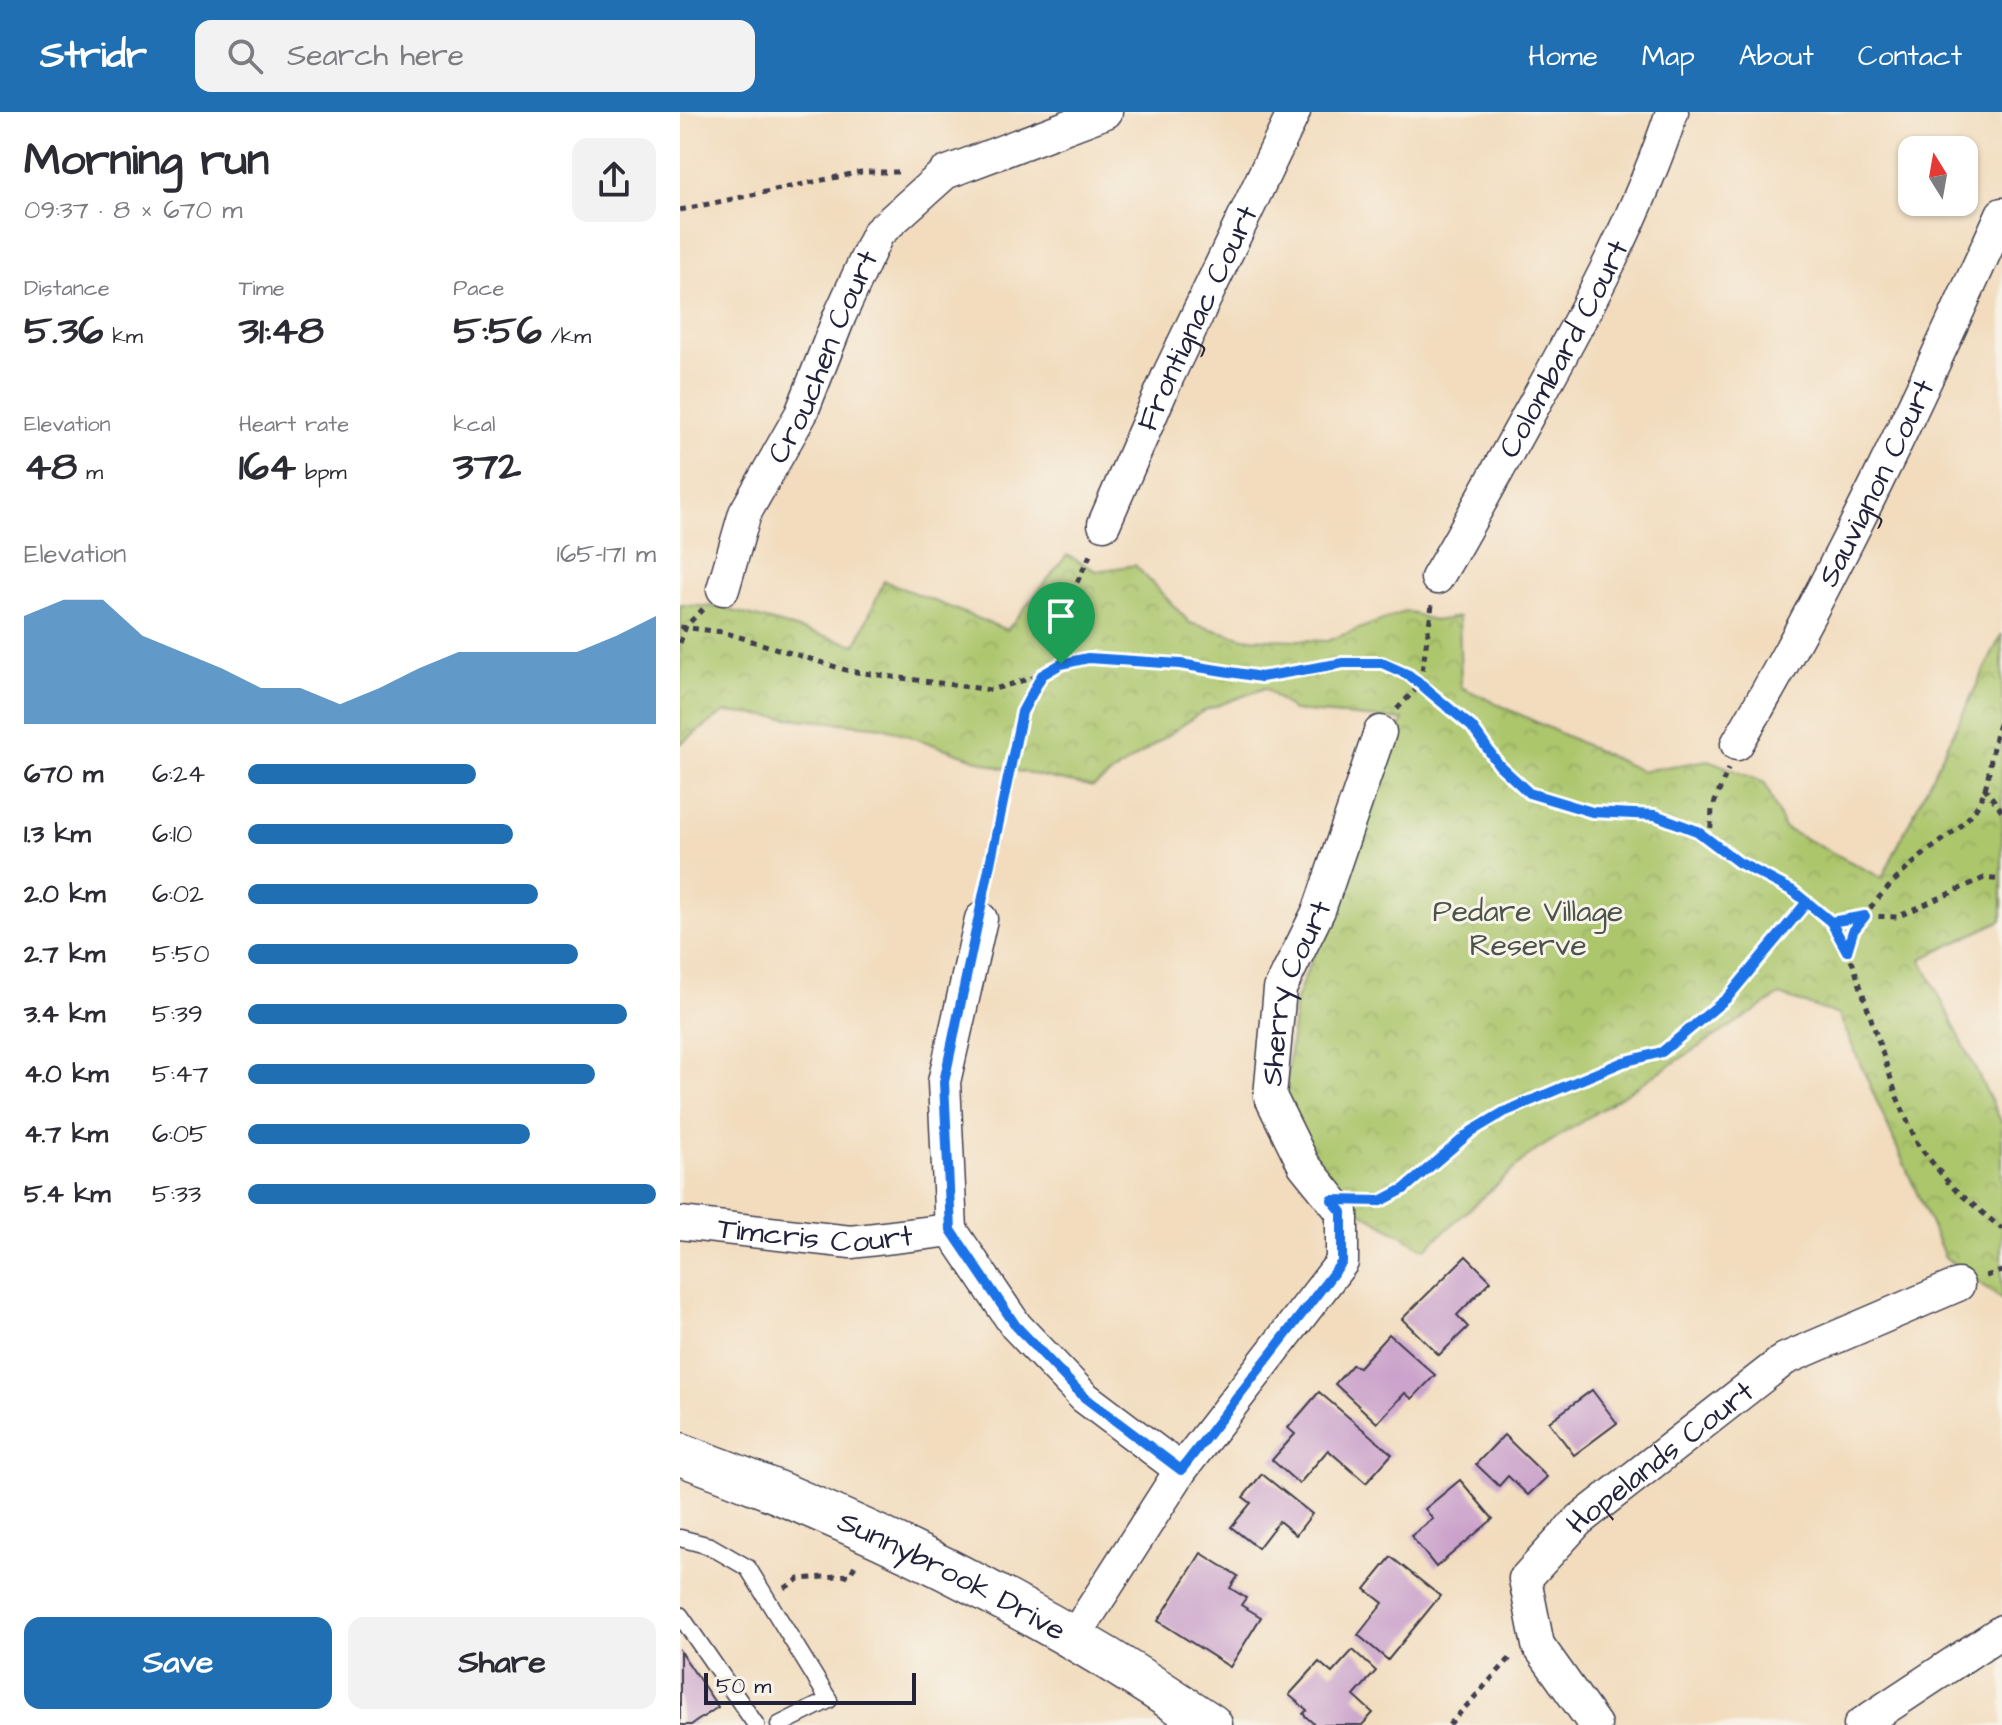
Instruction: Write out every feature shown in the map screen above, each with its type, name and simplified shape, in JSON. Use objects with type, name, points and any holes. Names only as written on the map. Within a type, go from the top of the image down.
[{"type":"street","name":"Crouchen Court","points":[[723,589],[745,513],[801,414],[840,315],[878,233],[945,173],[1106,112]]},
{"type":"street","name":"Frontignac Court","points":[[1104,524],[1168,376],[1294,112]]},
{"type":"street","name":"Colombard Court","points":[[1437,578],[1483,501],[1598,289],[1655,162],[1672,112]]},
{"type":"street","name":"Sauvignon Court","points":[[1737,744],[1791,653],[1875,484],[2002,214]]},
{"type":"street","name":"Sherry Court","points":[[1074,1637],[1181,1470],[1342,1262],[1342,1212],[1304,1165],[1270,1096],[1280,989],[1319,910],[1380,732]]},
{"type":"street","points":[[981,919],[944,1082],[951,1230],[1016,1326],[1084,1397],[1181,1470]]},
{"type":"street","name":"Timcris Court","points":[[680,1223],[851,1242],[951,1230]]},
{"type":"street","name":"Hopelands Court","points":[[1595,1725],[1538,1645],[1525,1579],[1578,1521],[1785,1359],[1958,1285]]},
{"type":"street","name":"Sunnybrook Drive","points":[[684,1462],[881,1536],[938,1562],[1074,1637],[1211,1725]]},
{"type":"street","points":[[1860,1725],[2002,1631]]},
{"type":"lane","points":[[680,1538],[710,1546],[748,1568],[829,1700],[779,1725]]},
{"type":"lane","points":[[680,1615],[756,1725]]},
{"type":"path","points":[[680,210],[861,172],[945,173]]},
{"type":"path","points":[[1061,664],[1069,599],[1104,524]]},
{"type":"path","points":[[1420,685],[1437,578]]},
{"type":"path","points":[[680,643],[683,626],[723,632],[849,671],[991,690],[1042,675],[1061,664],[1088,658],[1180,664],[1261,677],[1343,663],[1382,663],[1409,675],[1472,727],[1499,765],[1529,793],[1592,812],[1655,815],[1697,831],[1738,862],[1793,891],[1831,922],[1847,951],[1918,1145],[1952,1187],[2002,1229]]},
{"type":"path","points":[[981,919],[1022,712],[1042,675]]},
{"type":"path","points":[[1847,951],[1853,931],[1865,916],[1917,860],[1958,829],[1980,801],[2002,718]]},
{"type":"path","points":[[1710,841],[1712,809],[1737,744]]},
{"type":"path","points":[[1984,787],[2002,811]]},
{"type":"path","points":[[1831,922],[1865,916],[1897,917],[1984,878],[2002,880]]},
{"type":"path","points":[[1332,1200],[1381,1201],[1404,1189],[1472,1131],[1504,1112],[1623,1062],[1662,1052],[1727,998],[1807,902]]},
{"type":"path","points":[[767,1599],[799,1579],[850,1575],[858,1560],[881,1536]]},
{"type":"path","points":[[1449,1725],[1535,1631]]},
{"type":"green space","name":"Pedare Village Reserve","points":[[1067,555],[1096,571],[1135,565],[1190,623],[1244,638],[1327,641],[1406,611],[1434,621],[1459,617],[1461,687],[1641,771],[1709,760],[1765,783],[1784,828],[1882,878],[2002,634],[2002,920],[1921,959],[2002,1123],[2002,1300],[1945,1257],[1839,1015],[1780,995],[1531,1154],[1425,1249],[1359,1211],[1308,1154],[1285,1094],[1296,1000],[1403,720],[1293,711],[1265,688],[1203,711],[1093,787],[998,767],[883,727],[725,712],[680,744],[680,605],[719,607],[856,645],[884,581],[1007,630]]},
{"type":"building","points":[[1466,1256],[1491,1281],[1457,1315],[1468,1327],[1439,1355],[1402,1319]]},
{"type":"building","points":[[1389,1334],[1435,1375],[1412,1399],[1405,1393],[1377,1423],[1335,1384],[1352,1365],[1359,1367]]},
{"type":"building","points":[[1592,1390],[1617,1423],[1574,1455],[1549,1422]]},
{"type":"building","points":[[1319,1392],[1392,1454],[1366,1483],[1328,1450],[1299,1484],[1272,1460],[1295,1434],[1288,1428]]},
{"type":"building","points":[[1504,1435],[1547,1477],[1528,1495],[1508,1476],[1499,1486],[1476,1464]]},
{"type":"building","points":[[1262,1474],[1312,1514],[1296,1535],[1279,1521],[1258,1548],[1231,1527],[1251,1503],[1243,1497]]},
{"type":"building","points":[[1460,1480],[1493,1519],[1436,1567],[1411,1536],[1433,1519],[1425,1509]]},
{"type":"building","points":[[1201,1553],[1238,1576],[1230,1588],[1246,1598],[1241,1605],[1261,1617],[1230,1667],[1158,1621]]},
{"type":"building","points":[[1391,1557],[1440,1596],[1388,1660],[1358,1635],[1383,1603],[1365,1589]]},
{"type":"building","points":[[1353,1650],[1376,1671],[1354,1696],[1373,1713],[1362,1725],[1315,1725],[1303,1714],[1307,1710],[1289,1695],[1319,1662],[1332,1673]]},
{"type":"building","points":[[680,1651],[718,1707],[691,1725],[680,1725]]},
{"type":"route","points":[[1061,664],[1042,675],[1022,712],[981,919],[944,1082],[951,1230],[1016,1326],[1084,1397],[1181,1470],[1342,1262],[1342,1212],[1332,1200],[1381,1201],[1404,1189],[1472,1131],[1504,1112],[1623,1062],[1662,1052],[1727,998],[1807,902],[1831,922],[1865,916],[1853,931],[1847,951],[1831,922],[1807,902],[1793,891],[1738,862],[1697,831],[1655,815],[1592,812],[1529,793],[1499,765],[1472,727],[1409,675],[1382,663],[1343,663],[1261,677],[1180,664],[1088,658],[1061,664]]}]
